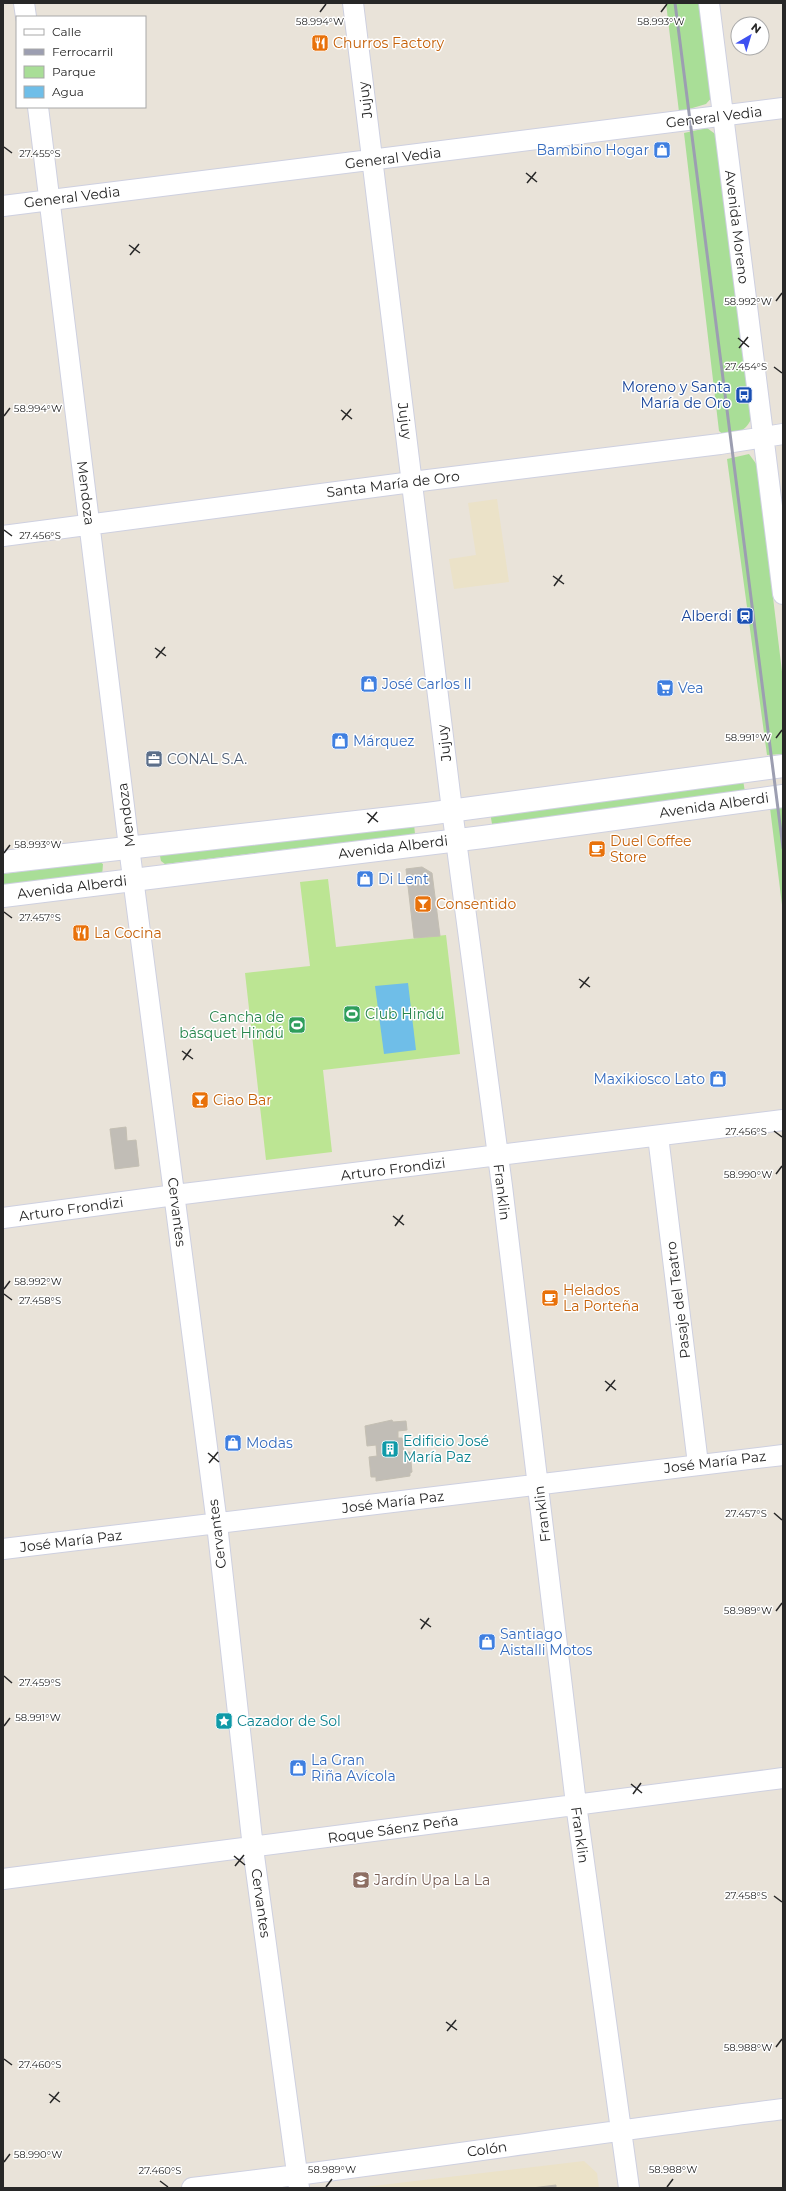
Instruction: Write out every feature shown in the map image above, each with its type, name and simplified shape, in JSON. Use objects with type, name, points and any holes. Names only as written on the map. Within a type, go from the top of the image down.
[{"type":"main road","name":"Avenida Alberdi","points":[[3,862],[452,810],[783,766]]},
{"type":"main road","name":"Avenida Alberdi","points":[[3,896],[783,796]]},
{"type":"street","points":[[24,3],[26,16]]},
{"type":"street","name":"Jujuy","points":[[353,3],[455,839]]},
{"type":"street","name":"Avenida Moreno","points":[[709,3],[783,594]]},
{"type":"street","name":"Mendoza","points":[[38,108],[134,879]]},
{"type":"street","name":"General Vedia","points":[[3,206],[723,117],[783,108]]},
{"type":"street","name":"Santa María de Oro","points":[[3,536],[412,482],[720,444],[783,434]]},
{"type":"street","name":"Franklin","points":[[455,839],[498,1156],[576,1804],[629,2188]]},
{"type":"street","name":"Cervantes","points":[[134,879],[217,1524],[253,1848],[298,2182]]},
{"type":"street","name":"Arturo Frondizi","points":[[3,1218],[175,1195],[783,1120]]},
{"type":"street","name":"Pasaje del Teatro","points":[[658,1136],[698,1464]]},
{"type":"street","name":"José María Paz","points":[[3,1549],[698,1464],[783,1455]]},
{"type":"street","name":"Roque Sáenz Peña","points":[[3,1879],[253,1848],[576,1804],[783,1778]]},
{"type":"street","name":"Colón","points":[[192,2188],[298,2182],[622,2130],[783,2109]]},
{"type":"shaded area","points":[[497,499],[509,582],[454,589],[449,559],[476,555],[468,503]]},
{"type":"shaded area","points":[[584,2161],[597,2173],[599,2188],[356,2188]]},
{"type":"green space","points":[[666,3],[700,3],[714,95],[706,104],[679,112]]},
{"type":"green space","points":[[707,128],[718,136],[753,415],[751,420],[742,430],[735,434],[725,436],[719,431],[684,133]]},
{"type":"green space","points":[[749,454],[757,465],[783,680],[783,754],[767,755],[727,459]]},
{"type":"green space","points":[[743,780],[745,792],[492,824],[490,812]]},
{"type":"green space","points":[[783,806],[783,913],[770,808]]},
{"type":"green space","points":[[414,824],[415,834],[165,864],[161,861],[160,856],[163,852]]},
{"type":"green space","points":[[98,861],[103,864],[102,876],[3,888],[3,874]]},
{"type":"green space","name":"Club Hindú","points":[[328,879],[336,947],[446,935],[460,1054],[323,1070],[332,1152],[266,1160],[245,973],[310,966],[300,882]]},
{"type":"water","points":[[408,983],[416,1050],[384,1054],[375,986]]},
{"type":"building","name":"Consentido","points":[[422,867],[432,873],[440,936],[414,938],[406,869]]},
{"type":"building","points":[[126,1127],[127,1141],[136,1140],[139,1166],[115,1169],[110,1129]]},
{"type":"building","name":"Edificio José María Paz","points":[[392,1420],[393,1422],[406,1421],[407,1430],[398,1431],[398,1438],[402,1438],[404,1453],[410,1452],[412,1472],[410,1473],[410,1476],[376,1481],[376,1477],[371,1477],[369,1457],[377,1456],[376,1445],[367,1446],[365,1426]]},
{"type":"building","points":[[556,2185],[556,2188],[532,2188]]},
{"type":"railway","points":[[675,3],[783,848]]},
{"type":"place","name":"Churros Factory","points":[[320,43]]},
{"type":"place","name":"Bambino Hogar","points":[[662,150]]},
{"type":"place","name":"Moreno y Santa María de Oro","points":[[744,395]]},
{"type":"place","name":"Alberdi","points":[[745,616]]},
{"type":"place","name":"José Carlos II","points":[[369,684]]},
{"type":"place","name":"Vea","points":[[665,688]]},
{"type":"place","name":"Márquez","points":[[340,741]]},
{"type":"place","name":"CONAL S.A.","points":[[154,759]]},
{"type":"place","name":"Duel Coffee Store","points":[[597,849]]},
{"type":"place","name":"Di Lent","points":[[365,879]]},
{"type":"place","name":"Consentido","points":[[423,904]]},
{"type":"place","name":"La Cocina","points":[[81,933]]},
{"type":"place","name":"Club Hindú","points":[[352,1014]]},
{"type":"place","name":"Cancha de básquet Hindú","points":[[297,1025]]},
{"type":"place","name":"Maxikiosco Lato","points":[[718,1079]]},
{"type":"place","name":"Ciao Bar","points":[[200,1100]]},
{"type":"place","name":"Helados La Porteña","points":[[550,1298]]},
{"type":"place","name":"Modas","points":[[233,1443]]},
{"type":"place","name":"Edificio José María Paz","points":[[390,1449]]},
{"type":"place","name":"Santiago Aistalli Motos","points":[[487,1642]]},
{"type":"place","name":"Cazador de Sol","points":[[224,1721]]},
{"type":"place","name":"La Gran Riña Avícola","points":[[298,1768]]},
{"type":"place","name":"Jardín Upa La La","points":[[361,1880]]}]
